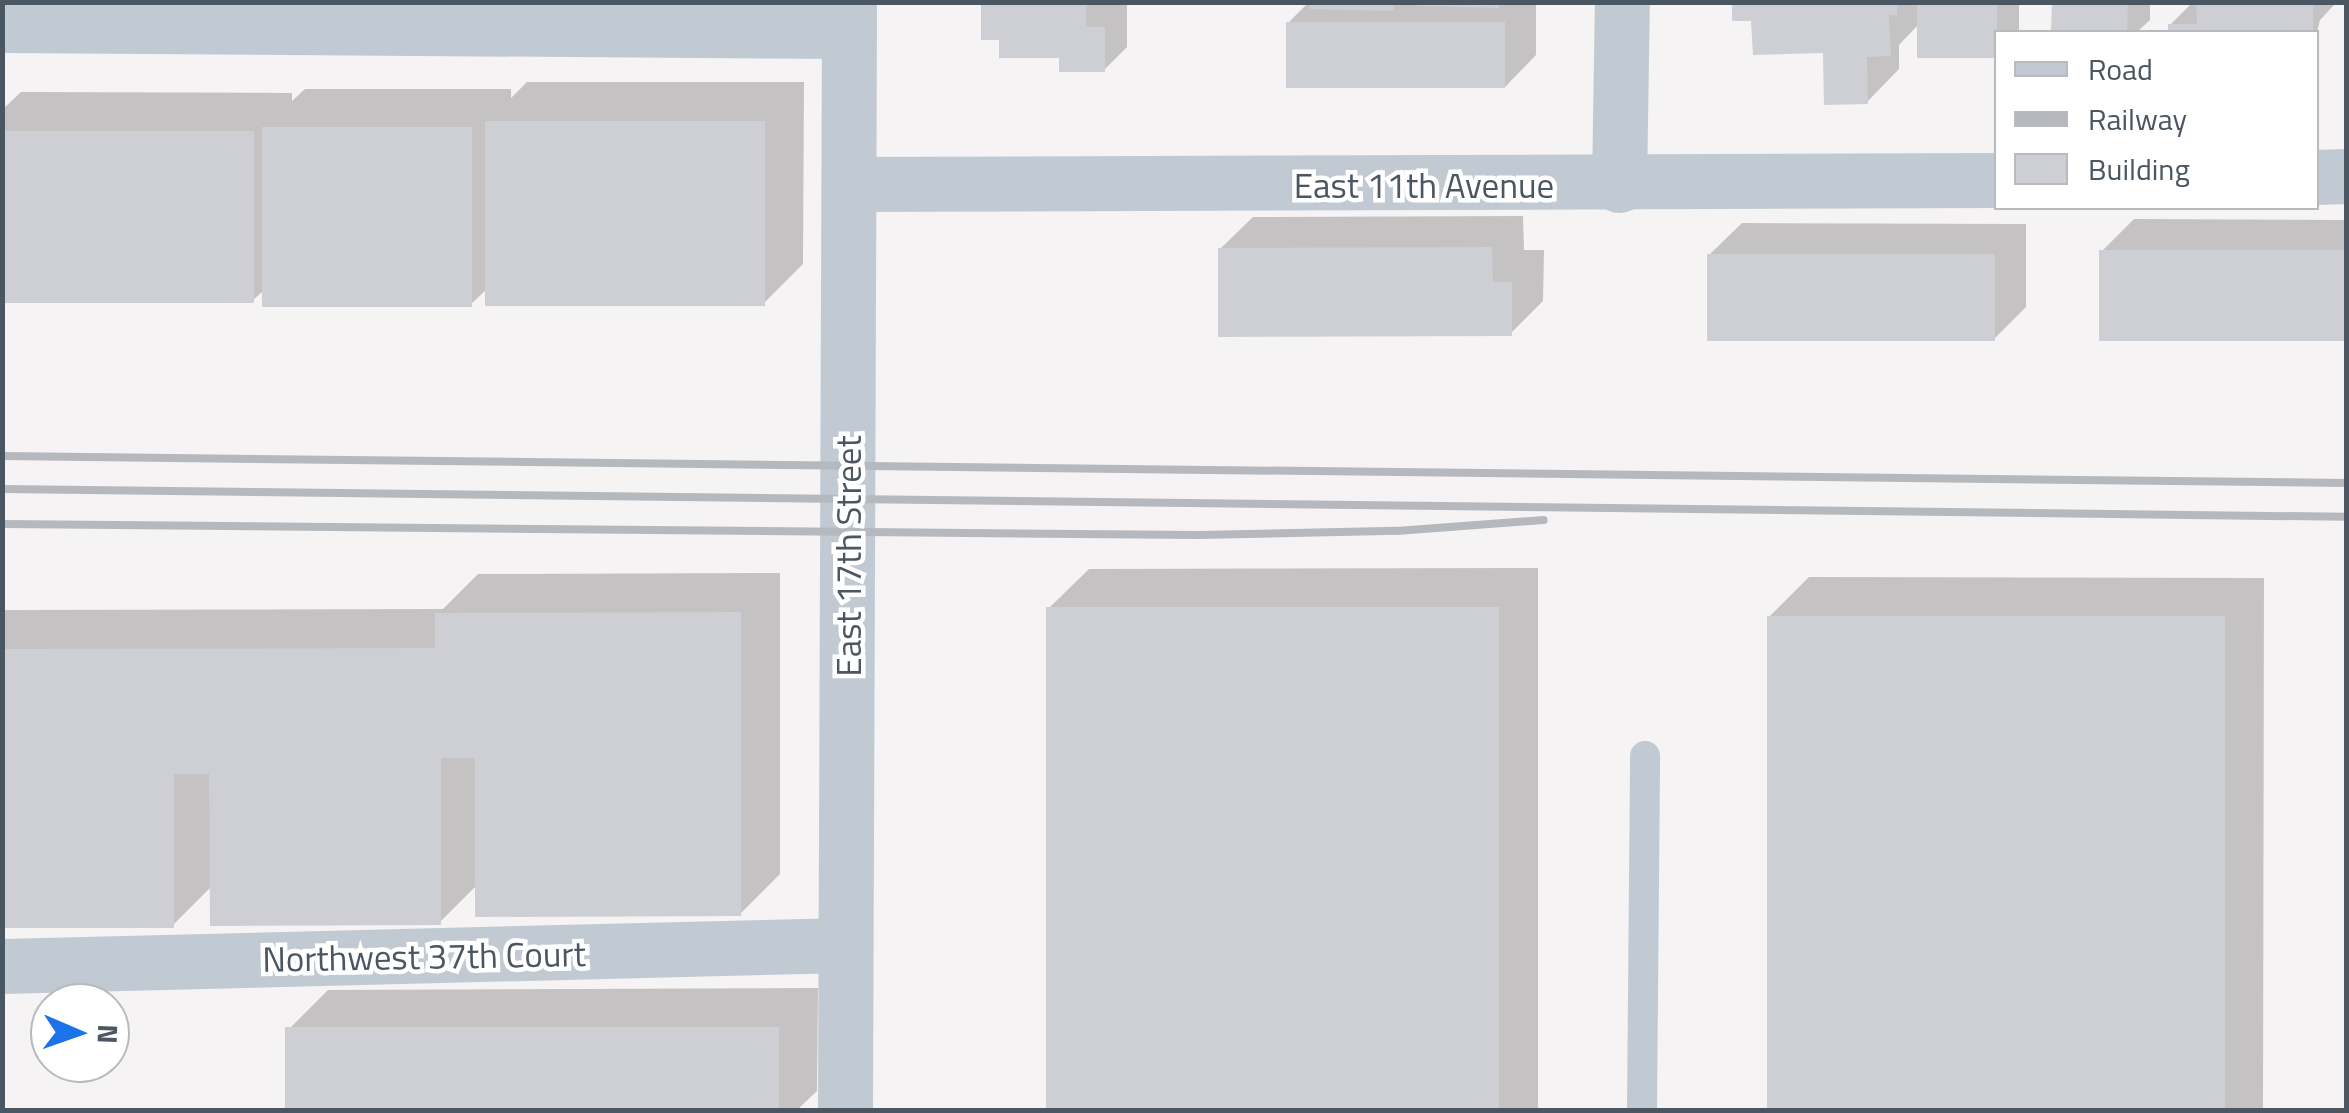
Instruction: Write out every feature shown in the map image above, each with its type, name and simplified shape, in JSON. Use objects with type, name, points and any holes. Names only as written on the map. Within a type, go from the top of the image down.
[{"type":"street","points":[[1619,185],[1622,2]]},
{"type":"street","points":[[2,26],[94,15],[849,17]]},
{"type":"street","name":"East 17th Street","points":[[845,1110],[852,184],[849,17]]},
{"type":"street","points":[[2319,177],[2346,176]]},
{"type":"street","name":"East 11th Avenue","points":[[852,184],[1619,185],[1994,180]]},
{"type":"street","name":"Northwest 37th Court","points":[[2,966],[845,945]]},
{"type":"lane","points":[[1642,1110],[1645,756]]},
{"type":"building","points":[[1086,2],[1086,27],[1105,27],[1105,72],[1059,72],[1059,58],[999,58],[999,40],[981,40],[981,3]]},
{"type":"building","points":[[1310,2],[1394,2],[1394,11],[1310,9]]},
{"type":"building","points":[[1417,2],[1499,2],[1499,8],[1417,6]]},
{"type":"building","points":[[1732,2],[1897,2],[1897,15],[1889,15],[1891,56],[1867,57],[1868,104],[1824,105],[1823,53],[1753,55],[1751,21],[1732,21]]},
{"type":"building","points":[[1917,2],[1997,2],[1994,58],[1917,58]]},
{"type":"building","points":[[2052,2],[2128,5],[2127,30],[2051,30]]},
{"type":"building","points":[[2196,2],[2313,5],[2313,30],[2168,30],[2168,24],[2197,24]]},
{"type":"building","points":[[1286,22],[1505,22],[1505,88],[1286,88]]},
{"type":"building","points":[[485,121],[765,121],[765,306],[485,306]]},
{"type":"building","points":[[262,127],[472,127],[472,307],[262,307]]},
{"type":"building","points":[[2,131],[254,131],[254,303],[2,303]]},
{"type":"building","points":[[1492,247],[1493,282],[1512,282],[1512,336],[1218,337],[1218,248]]},
{"type":"building","points":[[2099,250],[2344,250],[2344,341],[2099,341]]},
{"type":"building","points":[[1707,254],[1995,254],[1995,341],[1707,341]]},
{"type":"building","points":[[1046,607],[1499,607],[1499,1110],[1046,1110]]},
{"type":"building","points":[[741,612],[741,916],[475,917],[475,758],[441,758],[441,925],[210,926],[209,774],[174,774],[174,928],[2,928],[2,649],[435,648],[435,613]]},
{"type":"building","points":[[1767,616],[2225,616],[2225,1110],[1767,1110]]},
{"type":"building","points":[[285,1027],[779,1027],[779,1110],[285,1110]]},
{"type":"railway","points":[[2,456],[2346,483]]},
{"type":"railway","points":[[2,489],[2346,517]]},
{"type":"railway","points":[[2,524],[1199,535],[1397,531],[1544,520]]}]
